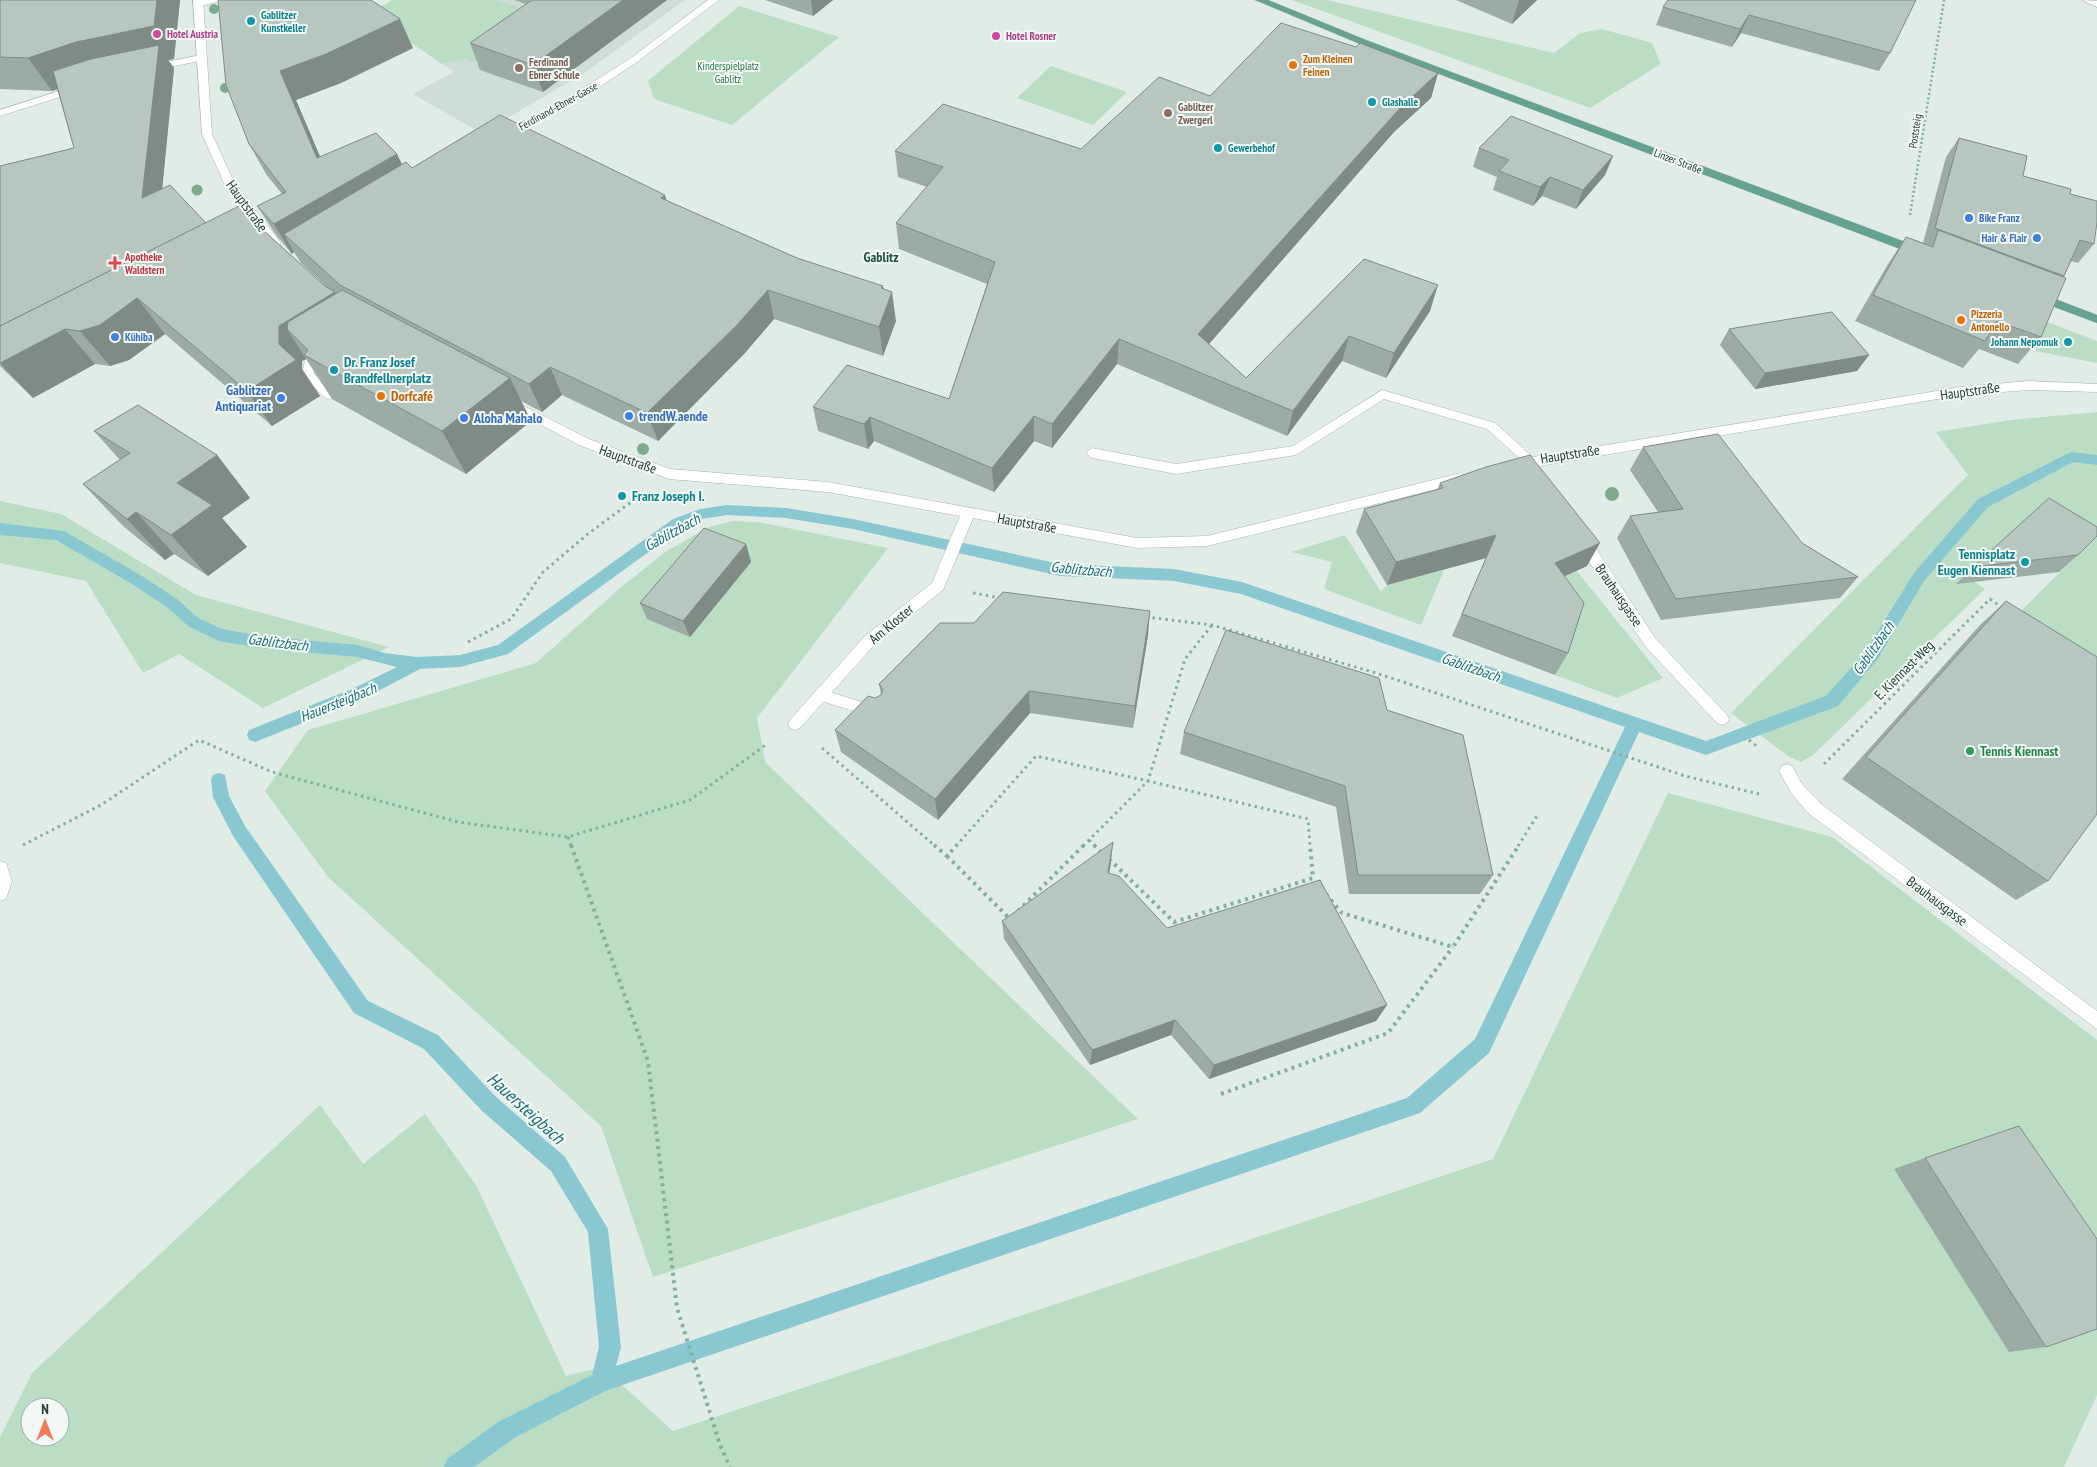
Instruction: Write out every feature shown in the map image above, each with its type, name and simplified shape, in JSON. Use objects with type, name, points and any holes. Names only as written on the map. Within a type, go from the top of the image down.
[{"type":"main road","name":"Linzer Straße","points":[[1260,0],[1372,45],[1932,257]]},
{"type":"main road","points":[[2022,290],[2097,319]]},
{"type":"street","points":[[198,2],[218,0]]},
{"type":"street","name":"Ferdinand-Ebner-Gasse","points":[[497,139],[588,90],[634,60],[714,0]]},
{"type":"street","points":[[2087,0],[2097,4]]},
{"type":"street","name":"Hauptstraße","points":[[198,2],[200,58],[207,134],[229,183],[262,235],[285,255]]},
{"type":"street","points":[[138,71],[200,58]]},
{"type":"street","points":[[0,113],[86,84]]},
{"type":"street","points":[[329,395],[308,375],[309,363],[334,348]]},
{"type":"street","name":"Hauptstraße","points":[[1502,468],[1531,461],[1961,391],[2017,384],[2061,384],[2097,388]]},
{"type":"street","points":[[1092,452],[1176,468],[1296,450],[1382,394],[1491,426],[1531,461],[1540,474]]},
{"type":"street","name":"Hauptstraße","points":[[497,396],[584,442],[670,474],[828,487],[1138,542],[1207,541],[1474,475]]},
{"type":"street","name":"Am Kloster","points":[[794,724],[870,640],[938,586],[968,513]]},
{"type":"street","name":"Brauhausgasse","points":[[1575,528],[1650,642],[1722,718]]},
{"type":"street","points":[[820,695],[879,713]]},
{"type":"street","name":"Brauhausgasse","points":[[1787,771],[1797,790],[1814,808],[2097,1020]]},
{"type":"street","points":[[0,868],[4,881],[0,894]]},
{"type":"path","name":"Poststeig","points":[[1905,246],[1944,0]]},
{"type":"path","points":[[468,642],[511,619],[543,572],[589,534],[641,496]]},
{"type":"path","points":[[938,586],[1002,598]]},
{"type":"path","name":"E. Kiennast-Weg","points":[[1824,764],[1990,599],[2000,606]]},
{"type":"path","points":[[1136,616],[1212,625],[1376,673],[1685,776],[1814,808]]},
{"type":"path","points":[[16,849],[100,805],[199,740],[272,772],[458,822],[568,837],[690,800],[794,724],[947,856],[1010,919],[1148,781],[1185,659],[1212,625]]},
{"type":"path","points":[[1722,718],[1787,771]]},
{"type":"path","points":[[947,856],[1036,756],[1308,819],[1313,878],[1319,885]]},
{"type":"path","points":[[1221,1094],[1388,1033],[1453,947],[1537,816]]},
{"type":"path","points":[[568,837],[648,1062],[677,1308],[720,1445],[730,1467]]},
{"type":"path","points":[[1088,840],[1174,922],[1313,878]]},
{"type":"path","points":[[1325,892],[1342,913],[1453,947]]},
{"type":"shaded area","name":"Ferdinand Ebner Schule","points":[[392,0],[685,0],[583,74],[481,133],[413,94],[454,72],[369,14]]},
{"type":"green space","points":[[392,0],[496,0],[545,15],[474,62],[465,59],[442,64],[369,14]]},
{"type":"green space","points":[[1292,0],[1327,0],[1554,53],[1580,33],[1602,29],[1652,43],[1661,64],[1590,108]]},
{"type":"green space","name":"Kinderspielplatz Gablitz","points":[[739,6],[839,37],[732,125],[654,99],[648,81]]},
{"type":"green space","points":[[1051,66],[1127,92],[1093,125],[1017,98]]},
{"type":"green space","points":[[2047,322],[2097,341],[2097,363],[2035,351]]},
{"type":"green space","points":[[2097,412],[2097,700],[1997,635],[2084,548],[1966,576],[1985,589],[1813,755],[1801,762],[1788,756],[1731,713],[1968,475],[1936,432],[2011,420]]},
{"type":"green space","points":[[0,501],[61,514],[196,595],[389,647],[263,708],[179,654],[143,673],[86,581],[0,563]]},
{"type":"green space","points":[[732,521],[758,522],[888,548],[757,718],[765,762],[1138,1119],[653,1277],[601,1126],[328,877],[265,791],[308,730],[536,663],[619,589],[665,552],[709,527]]},
{"type":"green space","points":[[1345,535],[1381,592],[1387,585],[1444,570],[1421,625],[1324,589],[1332,562],[1292,552]]},
{"type":"green space","points":[[1576,570],[1663,678],[1617,698],[1555,675],[1568,634],[1543,586]]},
{"type":"green space","points":[[1668,793],[1832,837],[2097,1040],[2097,1395],[2064,1467],[0,1467],[0,1437],[20,1397],[32,1373],[320,1105],[363,1164],[425,1114],[476,1185],[566,1376],[602,1367],[673,1431],[1493,1159]]},
{"type":"building","points":[[0,0],[157,0],[154,26],[76,42],[28,58],[0,57]]},
{"type":"building","points":[[218,0],[371,0],[400,19],[326,54],[280,71],[317,158],[376,133],[397,154],[274,224],[257,206],[286,192],[249,144],[226,85]]},
{"type":"building","points":[[532,0],[623,0],[533,65],[470,43]]},
{"type":"building","points":[[1668,0],[1916,0],[1890,53],[1749,15],[1740,29],[1663,7]]},
{"type":"building","points":[[1281,23],[1356,47],[1360,43],[1438,73],[1401,107],[1198,334],[1246,378],[1364,259],[1438,285],[1394,353],[1349,336],[1293,411],[1119,339],[1052,424],[1034,416],[992,468],[870,417],[864,424],[813,407],[847,365],[949,399],[995,262],[896,223],[943,167],[895,151],[943,104],[1081,149],[1159,77],[1210,96]]},
{"type":"building","points":[[159,45],[142,198],[170,185],[206,223],[0,326],[0,166],[74,148],[53,71],[91,59]]},
{"type":"building","points":[[500,115],[665,195],[661,198],[797,258],[883,286],[881,288],[892,292],[879,327],[768,290],[737,325],[647,413],[550,367],[529,384],[340,285],[284,234],[406,162],[412,168]]},
{"type":"building","points":[[1511,116],[1613,156],[1583,190],[1550,177],[1540,187],[1499,171],[1509,160],[1479,148]]},
{"type":"building","points":[[1959,138],[2027,156],[2023,176],[2071,189],[2070,194],[2097,201],[2094,244],[2080,240],[2064,276],[1935,228]]},
{"type":"building","points":[[241,205],[263,230],[325,286],[335,292],[279,326],[279,344],[296,360],[247,391],[137,298],[100,325],[80,331],[65,329],[0,363],[0,326]]},
{"type":"building","points":[[1938,230],[2066,278],[2041,337],[1997,321],[1985,341],[1873,295],[1906,237],[1933,247]]},
{"type":"building","points":[[342,290],[510,378],[442,431],[304,355],[308,350],[287,329],[288,322]]},
{"type":"building","points":[[1832,312],[1869,355],[1765,373],[1729,329]]},
{"type":"building","points":[[138,405],[217,455],[177,483],[212,505],[171,535],[136,512],[127,519],[83,484],[130,453],[94,431]]},
{"type":"building","points":[[1718,434],[1802,543],[1858,577],[1676,599],[1630,516],[1683,509],[1643,447]]},
{"type":"building","points":[[1530,455],[1600,543],[1555,563],[1584,603],[1568,653],[1462,614],[1496,535],[1396,562],[1364,509],[1443,488],[1440,483],[1486,467]]},
{"type":"building","points":[[2049,498],[2097,527],[2097,536],[2078,555],[1973,567]]},
{"type":"building","points":[[704,528],[746,544],[683,621],[640,603]]},
{"type":"building","points":[[1003,592],[1150,611],[1135,706],[1029,691],[935,799],[835,730],[868,696],[875,698],[881,695],[883,690],[879,684],[940,623],[974,623]]},
{"type":"building","name":"Tennis Kiennast","points":[[2006,601],[2097,657],[2097,814],[2048,881],[1866,757]]},
{"type":"building","points":[[1226,630],[1379,678],[1387,710],[1463,735],[1493,875],[1358,875],[1345,786],[1184,732]]},
{"type":"building","points":[[1113,842],[1108,873],[1119,876],[1167,928],[1320,880],[1387,1005],[1214,1065],[1175,1020],[1092,1050],[1002,921]]},
{"type":"building","points":[[2019,1126],[2097,1239],[2097,1329],[2046,1347],[1925,1158]]},
{"type":"waterway","name":"Gablitzbach","points":[[417,663],[460,661],[503,650],[678,523],[700,514],[727,510],[786,513],[853,524],[1060,570],[1174,575],[1242,588],[1706,748],[1832,701],[1871,656],[1919,577],[1983,503],[2071,457],[2097,460]]},
{"type":"waterway","name":"Gablitzbach","points":[[0,529],[59,535],[137,580],[172,603],[193,622],[219,635],[260,642],[357,651],[385,659],[417,663]]},
{"type":"waterway","name":"Hauersteigbach","points":[[255,735],[357,694],[417,663]]},
{"type":"waterway","points":[[601,1382],[1413,1106],[1482,1046],[1635,724]]},
{"type":"waterway","name":"Hauersteigbach","points":[[219,780],[221,797],[239,831],[361,1007],[431,1042],[489,1104],[558,1164],[598,1229],[610,1347],[601,1382]]},
{"type":"waterway","name":"Hauersteigbach","points":[[455,1467],[506,1430],[601,1382]]},
{"type":"place","name":"Gablitzer Kunstkeller","points":[[251,21]]},
{"type":"place","name":"Hotel Austria","points":[[157,34]]},
{"type":"place","name":"Hotel Rosner","points":[[996,36]]},
{"type":"place","name":"Zum Kleinen Feinen","points":[[1293,65]]},
{"type":"place","name":"Ferdinand Ebner Schule","points":[[519,68]]},
{"type":"place","name":"Glashalle","points":[[1372,102]]},
{"type":"place","name":"Gablitzer Zwergerl","points":[[1168,113]]},
{"type":"place","name":"Gewerbehof","points":[[1218,148]]},
{"type":"place","name":"Bike Franz","points":[[1969,218]]},
{"type":"place","name":"Hair & Flair","points":[[2037,238]]},
{"type":"place","name":"Apotheke Waldstern","points":[[115,263]]},
{"type":"place","name":"Pizzeria Antonello","points":[[1961,320]]},
{"type":"place","name":"Kühiba","points":[[115,337]]},
{"type":"place","name":"Johann Nepomuk","points":[[2068,342]]},
{"type":"place","name":"Dr. Franz Josef Brandfellnerplatz","points":[[334,370]]},
{"type":"place","name":"Dorfcafé","points":[[381,396]]},
{"type":"place","name":"Gablitzer Antiquariat","points":[[281,398]]},
{"type":"place","name":"trendW.aende","points":[[629,416]]},
{"type":"place","name":"Aloha Mahalo","points":[[464,418]]},
{"type":"place","name":"Franz Joseph I.","points":[[622,496]]},
{"type":"place","name":"Tennisplatz Eugen Kiennast","points":[[2025,562]]},
{"type":"place","name":"Tennis Kiennast","points":[[1970,751]]},
{"type":"district","name":"Gablitz","points":[[881,257]]}]
